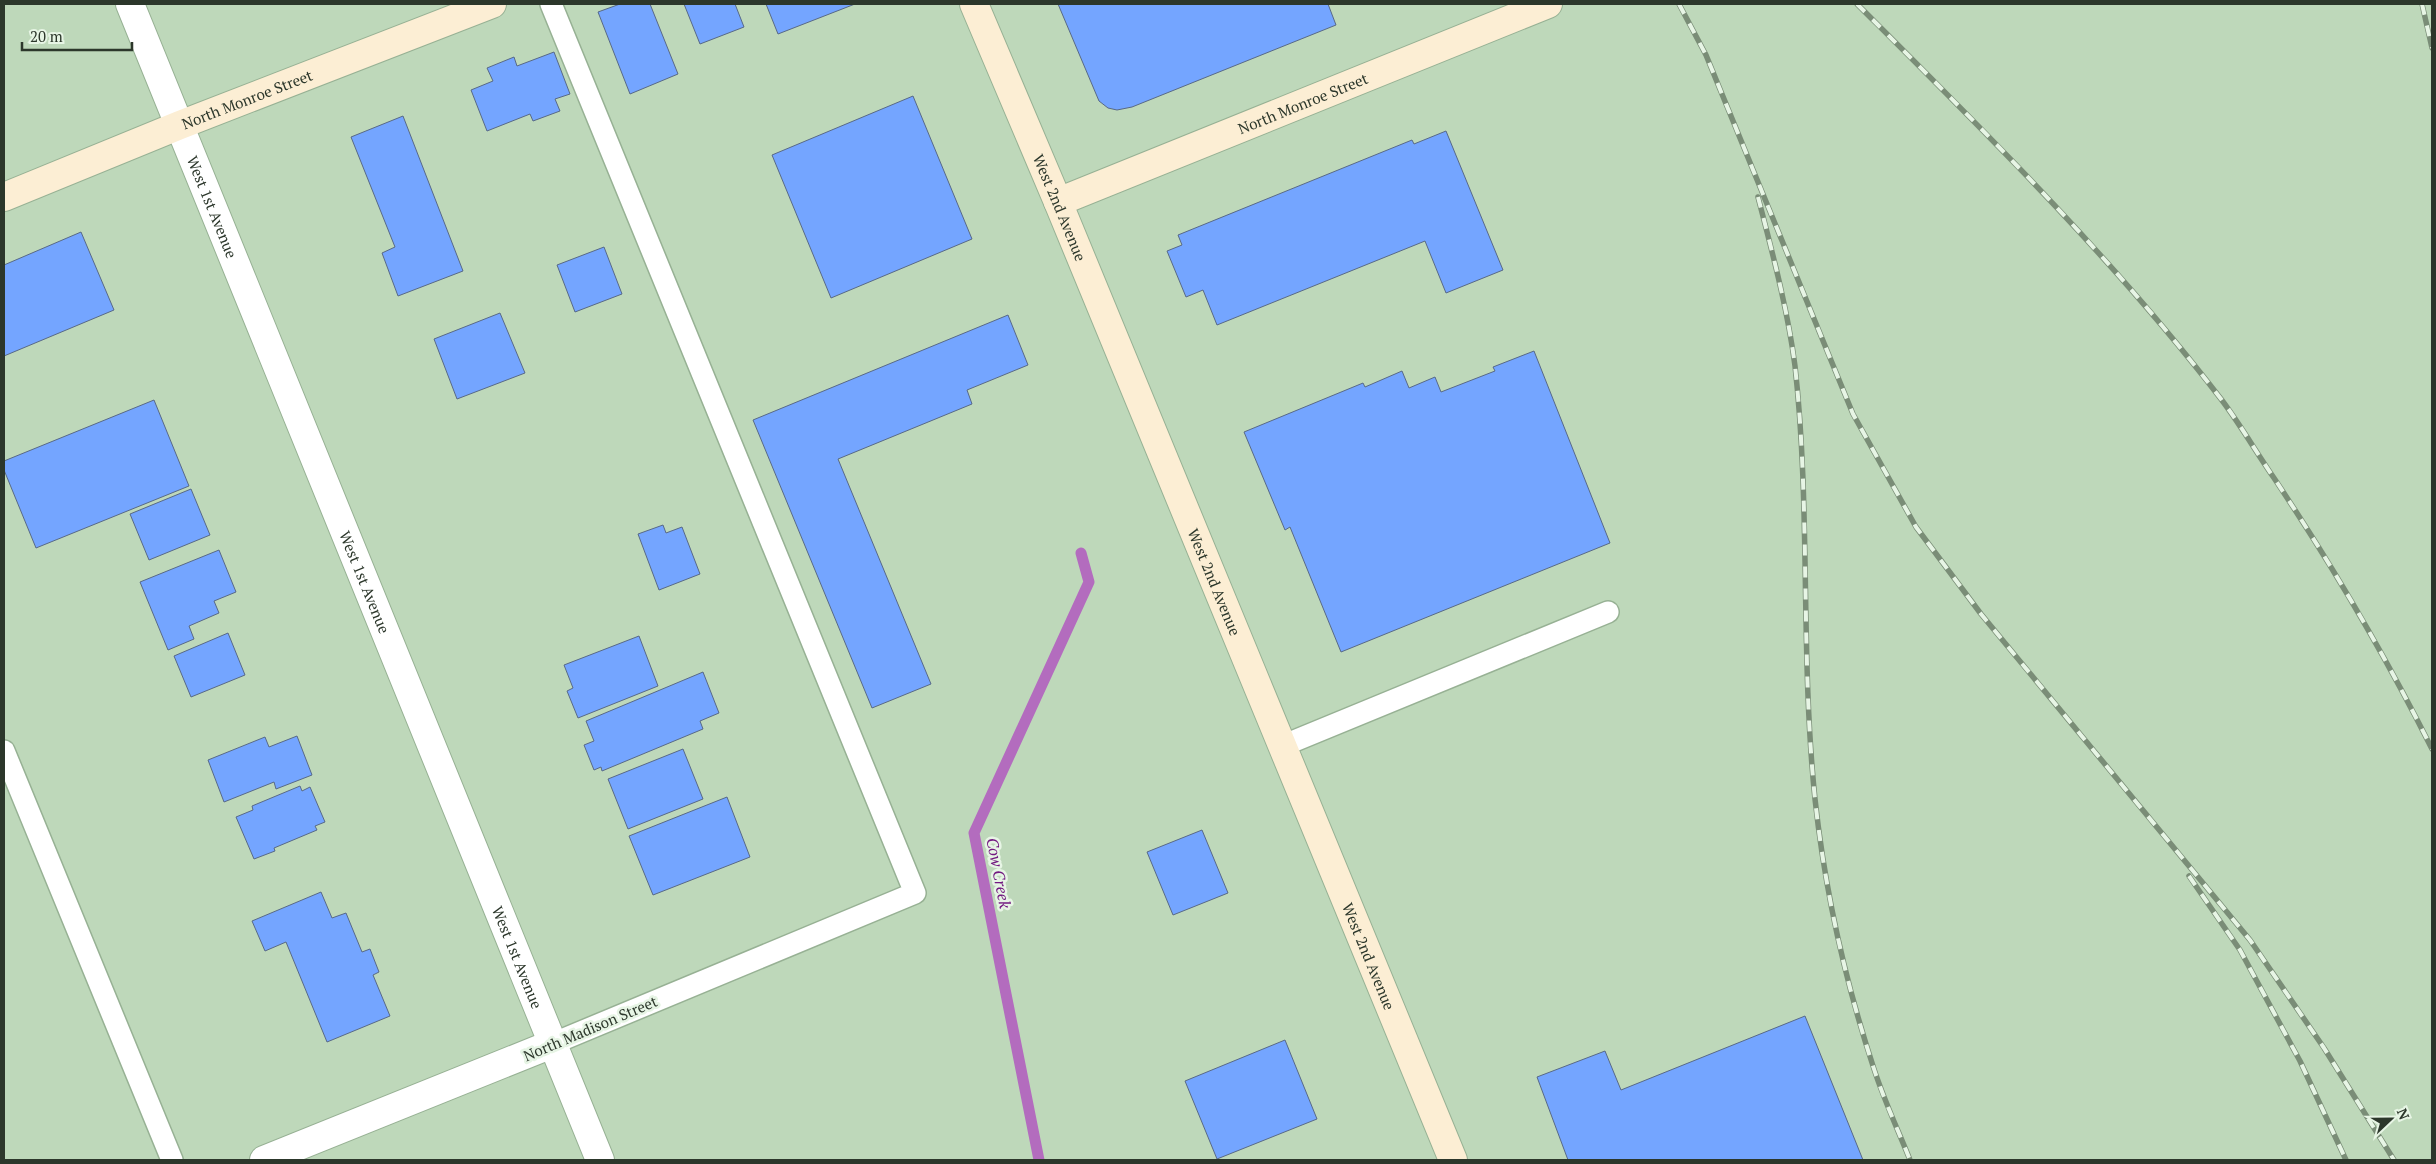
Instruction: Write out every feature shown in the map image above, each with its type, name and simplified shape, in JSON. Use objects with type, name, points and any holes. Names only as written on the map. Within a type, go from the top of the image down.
[{"type":"street","name":"West 1st Avenue","points":[[130,4],[600,1160]]},
{"type":"street","name":"North Monroe Street","points":[[4,197],[180,125],[492,4]]},
{"type":"street","name":"West 2nd Avenue","points":[[974,4],[1058,202],[1453,1160]]},
{"type":"street","name":"North Monroe Street","points":[[1058,202],[1548,4]]},
{"type":"street","name":"North Madison Street","points":[[264,1160],[552,1044]]},
{"type":"lane","name":"North Madison Street","points":[[551,4],[915,893],[552,1044]]},
{"type":"lane","points":[[1282,746],[1608,612]]},
{"type":"lane","points":[[4,751],[172,1160]]},
{"type":"building","points":[[620,4],[650,4],[678,74],[630,94],[598,12]]},
{"type":"building","points":[[684,4],[735,4],[744,27],[700,44]]},
{"type":"building","points":[[766,4],[855,4],[778,34]]},
{"type":"building","points":[[1058,4],[1328,4],[1336,25],[1132,107],[1117,110],[1108,108],[1099,101]]},
{"type":"building","points":[[554,52],[570,94],[555,99],[560,111],[533,121],[530,114],[487,131],[471,90],[493,81],[487,68],[514,57],[517,66]]},
{"type":"building","points":[[913,96],[972,239],[831,298],[772,155]]},
{"type":"building","points":[[403,116],[463,271],[398,296],[382,253],[395,247],[351,137]]},
{"type":"building","points":[[1446,131],[1503,270],[1446,293],[1425,241],[1217,325],[1203,290],[1186,297],[1167,251],[1182,245],[1178,235],[1412,140],[1414,144]]},
{"type":"building","points":[[81,232],[114,310],[4,356],[4,265]]},
{"type":"building","points":[[604,247],[622,294],[575,312],[557,265]]},
{"type":"building","points":[[500,313],[525,373],[457,399],[434,339]]},
{"type":"building","points":[[1008,315],[1028,365],[967,390],[972,404],[838,459],[931,684],[872,708],[753,420]]},
{"type":"building","points":[[1534,351],[1610,543],[1341,652],[1290,527],[1285,530],[1244,432],[1363,383],[1365,387],[1402,371],[1409,388],[1435,377],[1441,392],[1495,371],[1493,367]]},
{"type":"building","points":[[154,400],[189,486],[36,548],[4,470],[4,461]]},
{"type":"building","points":[[191,489],[210,535],[149,560],[130,514]]},
{"type":"building","points":[[663,525],[666,533],[682,527],[700,574],[659,590],[638,534]]},
{"type":"building","points":[[219,550],[236,592],[214,601],[219,613],[189,626],[194,639],[168,650],[140,582]]},
{"type":"building","points":[[228,633],[245,675],[191,697],[174,656]]},
{"type":"building","points":[[639,636],[658,686],[578,718],[567,691],[573,688],[564,665]]},
{"type":"building","points":[[703,672],[719,713],[700,721],[703,729],[602,771],[601,767],[594,770],[584,745],[594,741],[586,721]]},
{"type":"building","points":[[297,736],[312,775],[276,789],[274,782],[224,802],[208,760],[265,737],[269,747]]},
{"type":"building","points":[[683,749],[703,799],[628,829],[608,779]]},
{"type":"building","points":[[300,786],[302,791],[310,787],[325,822],[315,826],[317,830],[274,848],[275,851],[254,859],[236,817],[253,810],[252,806]]},
{"type":"building","points":[[727,797],[750,857],[653,895],[629,836]]},
{"type":"building","points":[[1202,830],[1228,893],[1173,915],[1147,852]]},
{"type":"building","points":[[321,892],[332,918],[346,913],[362,952],[370,949],[379,972],[373,975],[390,1016],[327,1042],[286,942],[265,951],[252,921]]},
{"type":"building","points":[[1805,1016],[1863,1160],[1568,1160],[1537,1077],[1605,1051],[1621,1090]]},
{"type":"building","points":[[1285,1040],[1317,1119],[1217,1159],[1185,1081]]},
{"type":"waterway","name":"Cow Creek","points":[[1039,1160],[974,833],[1089,582],[1081,553]]},
{"type":"railway","points":[[1679,4],[1706,55],[1853,414],[1916,527],[1981,614],[2250,940],[2324,1048],[2394,1160]]},
{"type":"railway","points":[[1857,4],[1999,147],[2091,245],[2136,295],[2221,399],[2296,511],[2337,577],[2396,679],[2432,749]]},
{"type":"railway","points":[[2422,4],[2432,48]]},
{"type":"railway","points":[[1758,197],[1784,303],[1795,366],[1803,474],[1810,745],[1824,868],[1837,935],[1854,1003],[1882,1092],[1910,1160]]},
{"type":"railway","points":[[2189,876],[2240,950],[2300,1061],[2346,1160]]}]
